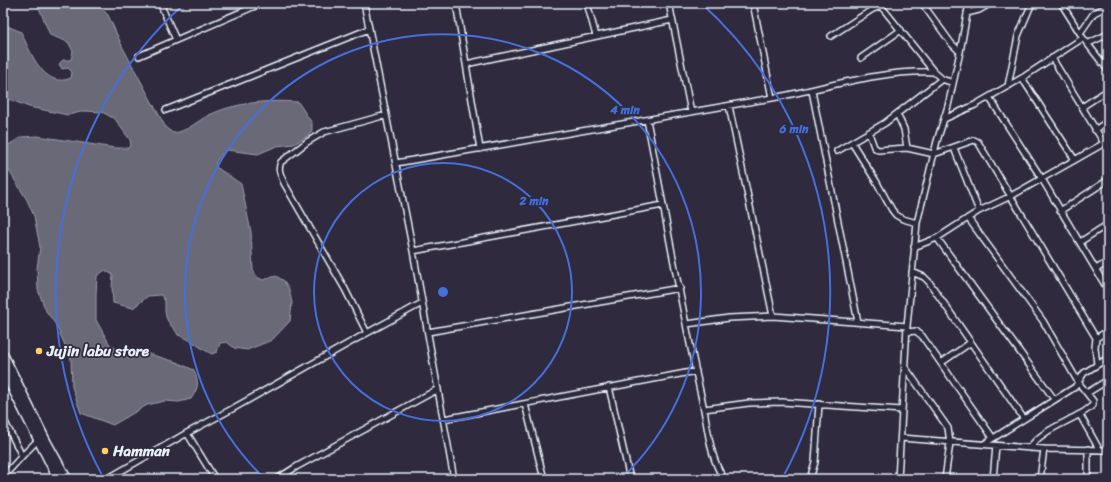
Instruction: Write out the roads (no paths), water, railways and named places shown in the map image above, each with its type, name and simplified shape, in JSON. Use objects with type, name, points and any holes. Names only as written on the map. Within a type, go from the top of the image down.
[{"type":"main road","points":[[3,354],[46,441],[67,479]]},
{"type":"main road","points":[[3,370],[58,479]]},
{"type":"street","points":[[160,3],[176,40]]},
{"type":"street","points":[[140,56],[254,5],[262,3]]},
{"type":"street","points":[[364,3],[413,251],[444,419],[453,478]]},
{"type":"street","points":[[456,3],[480,149]]},
{"type":"street","points":[[587,3],[596,36]]},
{"type":"street","points":[[669,3],[691,112]]},
{"type":"street","points":[[753,3],[772,98]]},
{"type":"street","points":[[922,3],[951,43],[960,52]]},
{"type":"street","points":[[898,479],[907,326],[917,223],[953,83],[969,3]]},
{"type":"street","points":[[968,12],[979,10],[991,3]]},
{"type":"street","points":[[1008,86],[1018,36],[1032,3]]},
{"type":"street","points":[[1061,3],[1087,44],[1108,70]]},
{"type":"street","points":[[831,36],[880,6],[934,72],[942,79],[953,83]]},
{"type":"street","points":[[944,119],[975,105],[1022,78],[1052,58],[1082,36],[1094,13],[1108,6]]},
{"type":"street","points":[[466,64],[672,20]]},
{"type":"street","points":[[166,110],[369,29]]},
{"type":"street","points":[[861,58],[901,30]]},
{"type":"street","points":[[1087,44],[1108,34]]},
{"type":"street","points":[[914,247],[937,238],[980,211],[1011,196],[1106,142],[1095,130],[1052,58]]},
{"type":"street","points":[[396,163],[812,91],[869,77],[904,72],[934,72]]},
{"type":"street","points":[[1022,78],[1075,160]]},
{"type":"street","points":[[837,151],[897,114],[942,79]]},
{"type":"street","points":[[1082,107],[1108,90]]},
{"type":"street","points":[[812,91],[858,322]]},
{"type":"street","points":[[989,97],[1042,179],[1108,290]]},
{"type":"street","points":[[729,106],[773,316]]},
{"type":"street","points":[[897,114],[904,129],[907,148]]},
{"type":"street","points":[[366,333],[345,288],[284,183],[279,171],[279,166],[281,162],[324,132],[386,115]]},
{"type":"street","points":[[647,120],[713,451],[720,473],[724,479]]},
{"type":"street","points":[[1095,130],[1108,121]]},
{"type":"street","points":[[868,133],[874,147],[878,150],[907,148],[934,154],[976,140],[1096,338],[1095,348],[1098,364]]},
{"type":"street","points":[[852,143],[896,215],[903,219],[917,223]]},
{"type":"street","points":[[954,148],[980,211]]},
{"type":"street","points":[[1060,211],[1108,180]]},
{"type":"street","points":[[413,251],[663,206]]},
{"type":"street","points":[[968,218],[1043,321],[1078,382],[1093,401],[1093,405],[1080,415],[1068,420],[1035,441],[1030,448]]},
{"type":"street","points":[[1080,242],[1108,224]]},
{"type":"street","points":[[937,238],[1054,399]]},
{"type":"street","points":[[1096,268],[1108,262]]},
{"type":"street","points":[[912,272],[924,277],[929,282],[1024,419]]},
{"type":"street","points":[[428,332],[680,288]]},
{"type":"street","points":[[107,479],[422,303]]},
{"type":"street","points":[[687,324],[729,318],[773,316],[907,326]]},
{"type":"street","points":[[1096,338],[1108,331]]},
{"type":"street","points":[[907,332],[919,332],[993,438]]},
{"type":"street","points":[[941,363],[970,343]]},
{"type":"street","points":[[983,445],[1075,387],[1084,372],[1108,358]]},
{"type":"street","points":[[905,368],[944,420],[948,428],[950,443],[945,479]]},
{"type":"street","points":[[444,419],[696,371]]},
{"type":"street","points":[[1087,393],[1108,380]]},
{"type":"street","points":[[610,387],[630,479]]},
{"type":"street","points":[[277,479],[296,467],[438,389]]},
{"type":"street","points":[[704,409],[749,403],[782,402],[902,410]]},
{"type":"street","points":[[525,404],[544,479]]},
{"type":"street","points":[[810,479],[815,462],[819,404]]},
{"type":"street","points":[[1080,415],[1099,449]]},
{"type":"street","points":[[3,418],[22,456]]},
{"type":"street","points":[[187,433],[215,479]]},
{"type":"street","points":[[901,438],[950,443],[1044,449],[1108,450]]},
{"type":"street","points":[[3,477],[38,440]]},
{"type":"street","points":[[993,479],[996,446]]},
{"type":"street","points":[[1040,479],[1044,449]]},
{"type":"street","points":[[1088,449],[1088,479]]},
{"type":"water","points":[[37,3],[97,3],[108,15],[123,48],[166,128],[173,133],[183,131],[209,115],[230,107],[275,101],[298,102],[312,123],[312,130],[309,135],[294,144],[277,146],[258,154],[227,150],[216,162],[216,167],[241,184],[251,232],[253,270],[257,277],[263,280],[276,276],[284,281],[289,289],[292,303],[290,321],[272,340],[247,350],[234,348],[227,342],[220,343],[217,352],[212,354],[188,339],[178,335],[167,319],[165,313],[165,301],[161,295],[148,296],[133,308],[113,303],[113,275],[105,270],[97,276],[96,320],[110,345],[123,353],[146,353],[176,362],[194,370],[197,378],[197,388],[191,399],[179,402],[165,401],[147,405],[113,425],[81,413],[72,387],[71,359],[56,325],[46,311],[38,290],[37,268],[40,247],[34,216],[27,200],[3,161],[3,152],[7,146],[21,137],[38,136],[115,148],[128,148],[131,145],[130,140],[115,119],[102,112],[85,111],[68,115],[29,107],[3,96],[3,24],[21,32],[39,67],[46,74],[53,79],[61,80],[71,78],[72,72],[68,68],[62,69],[59,64],[63,60],[71,60],[73,51],[68,42],[50,35]]},
{"type":"place","name":"Jujin labu store","points":[[39,351]]},
{"type":"place","name":"Hamman","points":[[105,451]]}]
